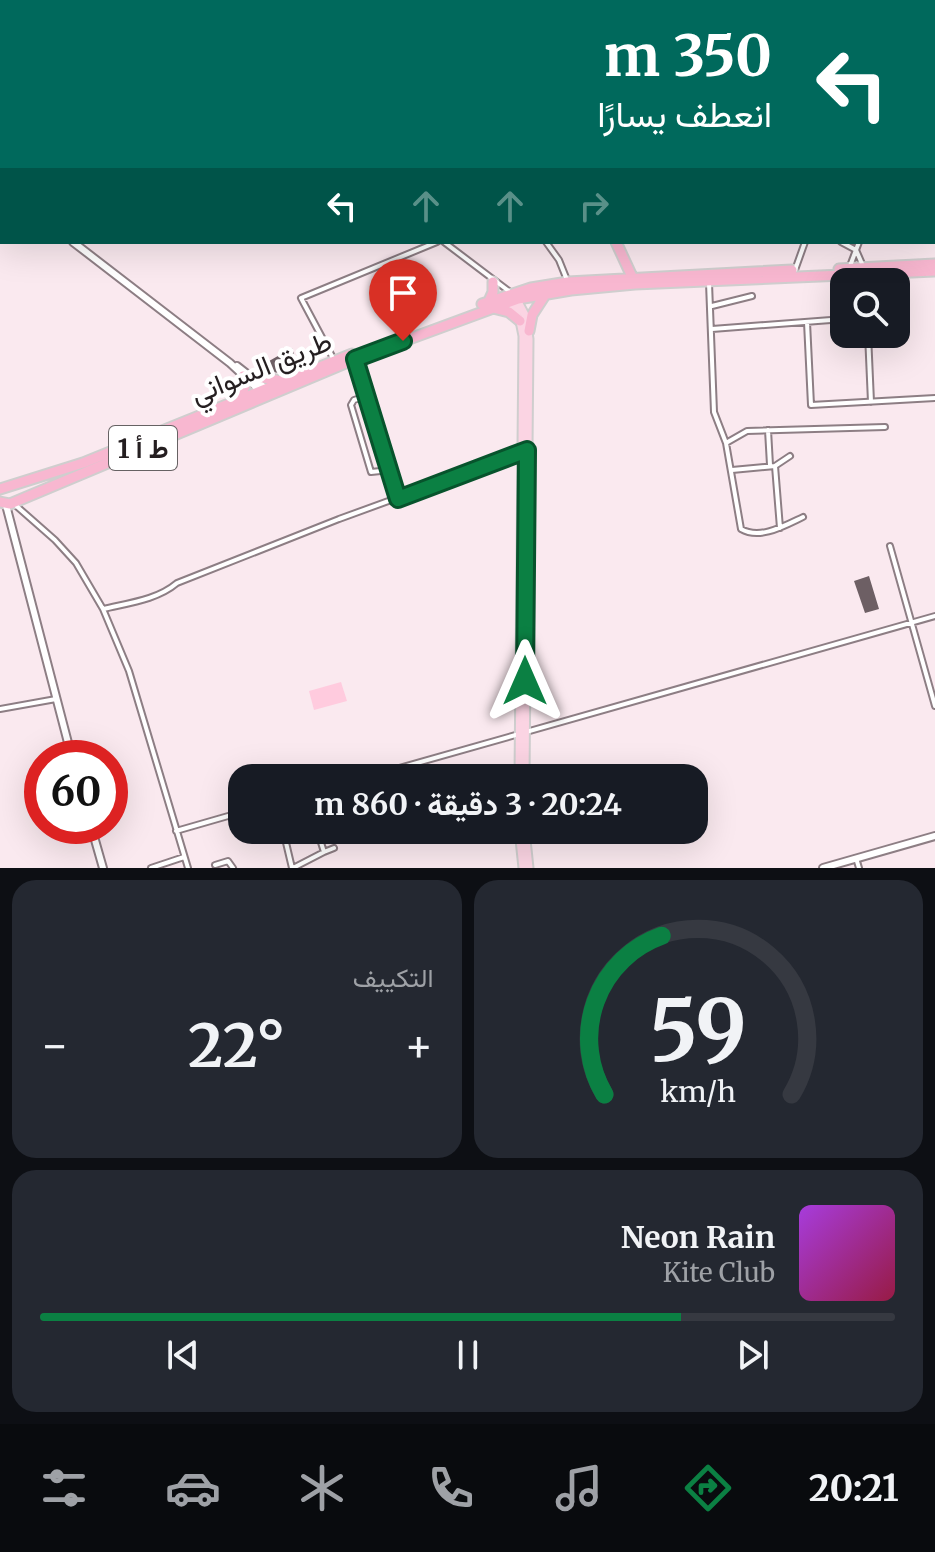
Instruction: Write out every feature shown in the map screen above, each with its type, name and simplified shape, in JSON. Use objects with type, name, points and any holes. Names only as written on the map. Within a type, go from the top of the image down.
[{"type":"highway","points":[[615,244],[630,281]]},
{"type":"highway","points":[[847,268],[935,264]]},
{"type":"highway","points":[[708,277],[830,269]]},
{"type":"highway","points":[[708,277],[935,271]]},
{"type":"highway","name":"طريق السواني","points":[[6,503],[334,361],[511,297],[569,286],[708,277]]},
{"type":"highway","points":[[496,284],[489,305],[520,321]]},
{"type":"highway","name":"طريق السواني","points":[[511,297],[546,294],[569,286]]},
{"type":"highway","points":[[529,331],[536,307],[546,294]]},
{"type":"highway","name":"طريق السواني","points":[[6,486],[77,466],[489,305]]},
{"type":"highway","points":[[237,401],[244,392],[248,376],[285,381]]},
{"type":"highway","points":[[6,486],[15,492],[6,503]]},
{"type":"main road","points":[[511,297],[523,336],[520,764]]},
{"type":"main road","points":[[511,297],[529,331],[523,452]]},
{"type":"main road","points":[[522,733],[524,764]]},
{"type":"main road","points":[[520,844],[523,868]]},
{"type":"main road","points":[[526,844],[529,868]]},
{"type":"street","points":[[76,244],[265,392]]},
{"type":"street","points":[[334,361],[301,298],[432,244]]},
{"type":"street","points":[[446,244],[511,297]]},
{"type":"street","points":[[547,244],[559,260],[569,286]]},
{"type":"street","points":[[795,270],[804,244]]},
{"type":"street","points":[[845,244],[856,250],[864,267]]},
{"type":"street","points":[[847,268],[858,244]]},
{"type":"street","points":[[708,277],[712,306],[714,412],[726,443],[742,531],[773,532],[803,517]]},
{"type":"street","points":[[712,306],[752,296]]},
{"type":"street","points":[[712,329],[830,320]]},
{"type":"street","points":[[807,322],[811,405],[935,398]]},
{"type":"street","points":[[869,348],[871,402]]},
{"type":"street","points":[[355,359],[398,499]]},
{"type":"street","points":[[367,396],[354,400],[351,405],[371,472],[376,474],[390,470]]},
{"type":"street","points":[[726,443],[747,431],[885,427]]},
{"type":"street","points":[[768,430],[780,528]]},
{"type":"street","points":[[103,609],[144,599],[339,519],[523,452]]},
{"type":"street","points":[[732,470],[773,466],[790,456]]},
{"type":"street","points":[[6,503],[55,540],[76,563],[103,609],[129,671],[188,868]]},
{"type":"street","points":[[6,503],[67,740]]},
{"type":"street","points":[[890,546],[935,706]]},
{"type":"street","points":[[413,764],[935,616]]},
{"type":"street","points":[[0,709],[56,699]]},
{"type":"street","points":[[176,831],[228,816]]},
{"type":"street","points":[[823,868],[935,836]]},
{"type":"street","points":[[96,844],[103,868]]},
{"type":"street","points":[[286,844],[292,868],[334,848]]},
{"type":"street","points":[[321,844],[324,852]]},
{"type":"street","points":[[151,868],[184,857]]},
{"type":"street","points":[[856,858],[859,868]]},
{"type":"street","points":[[215,865],[228,861],[233,868]]},
{"type":"shaded area","points":[[341,682],[347,701],[314,710],[309,691]]},
{"type":"building","points":[[292,348],[298,367],[279,373],[255,369]]},
{"type":"building","points":[[869,576],[879,609],[865,613],[854,581]]},
{"type":"route","points":[[403,341],[355,359],[398,499],[527,450],[525,681]]}]
